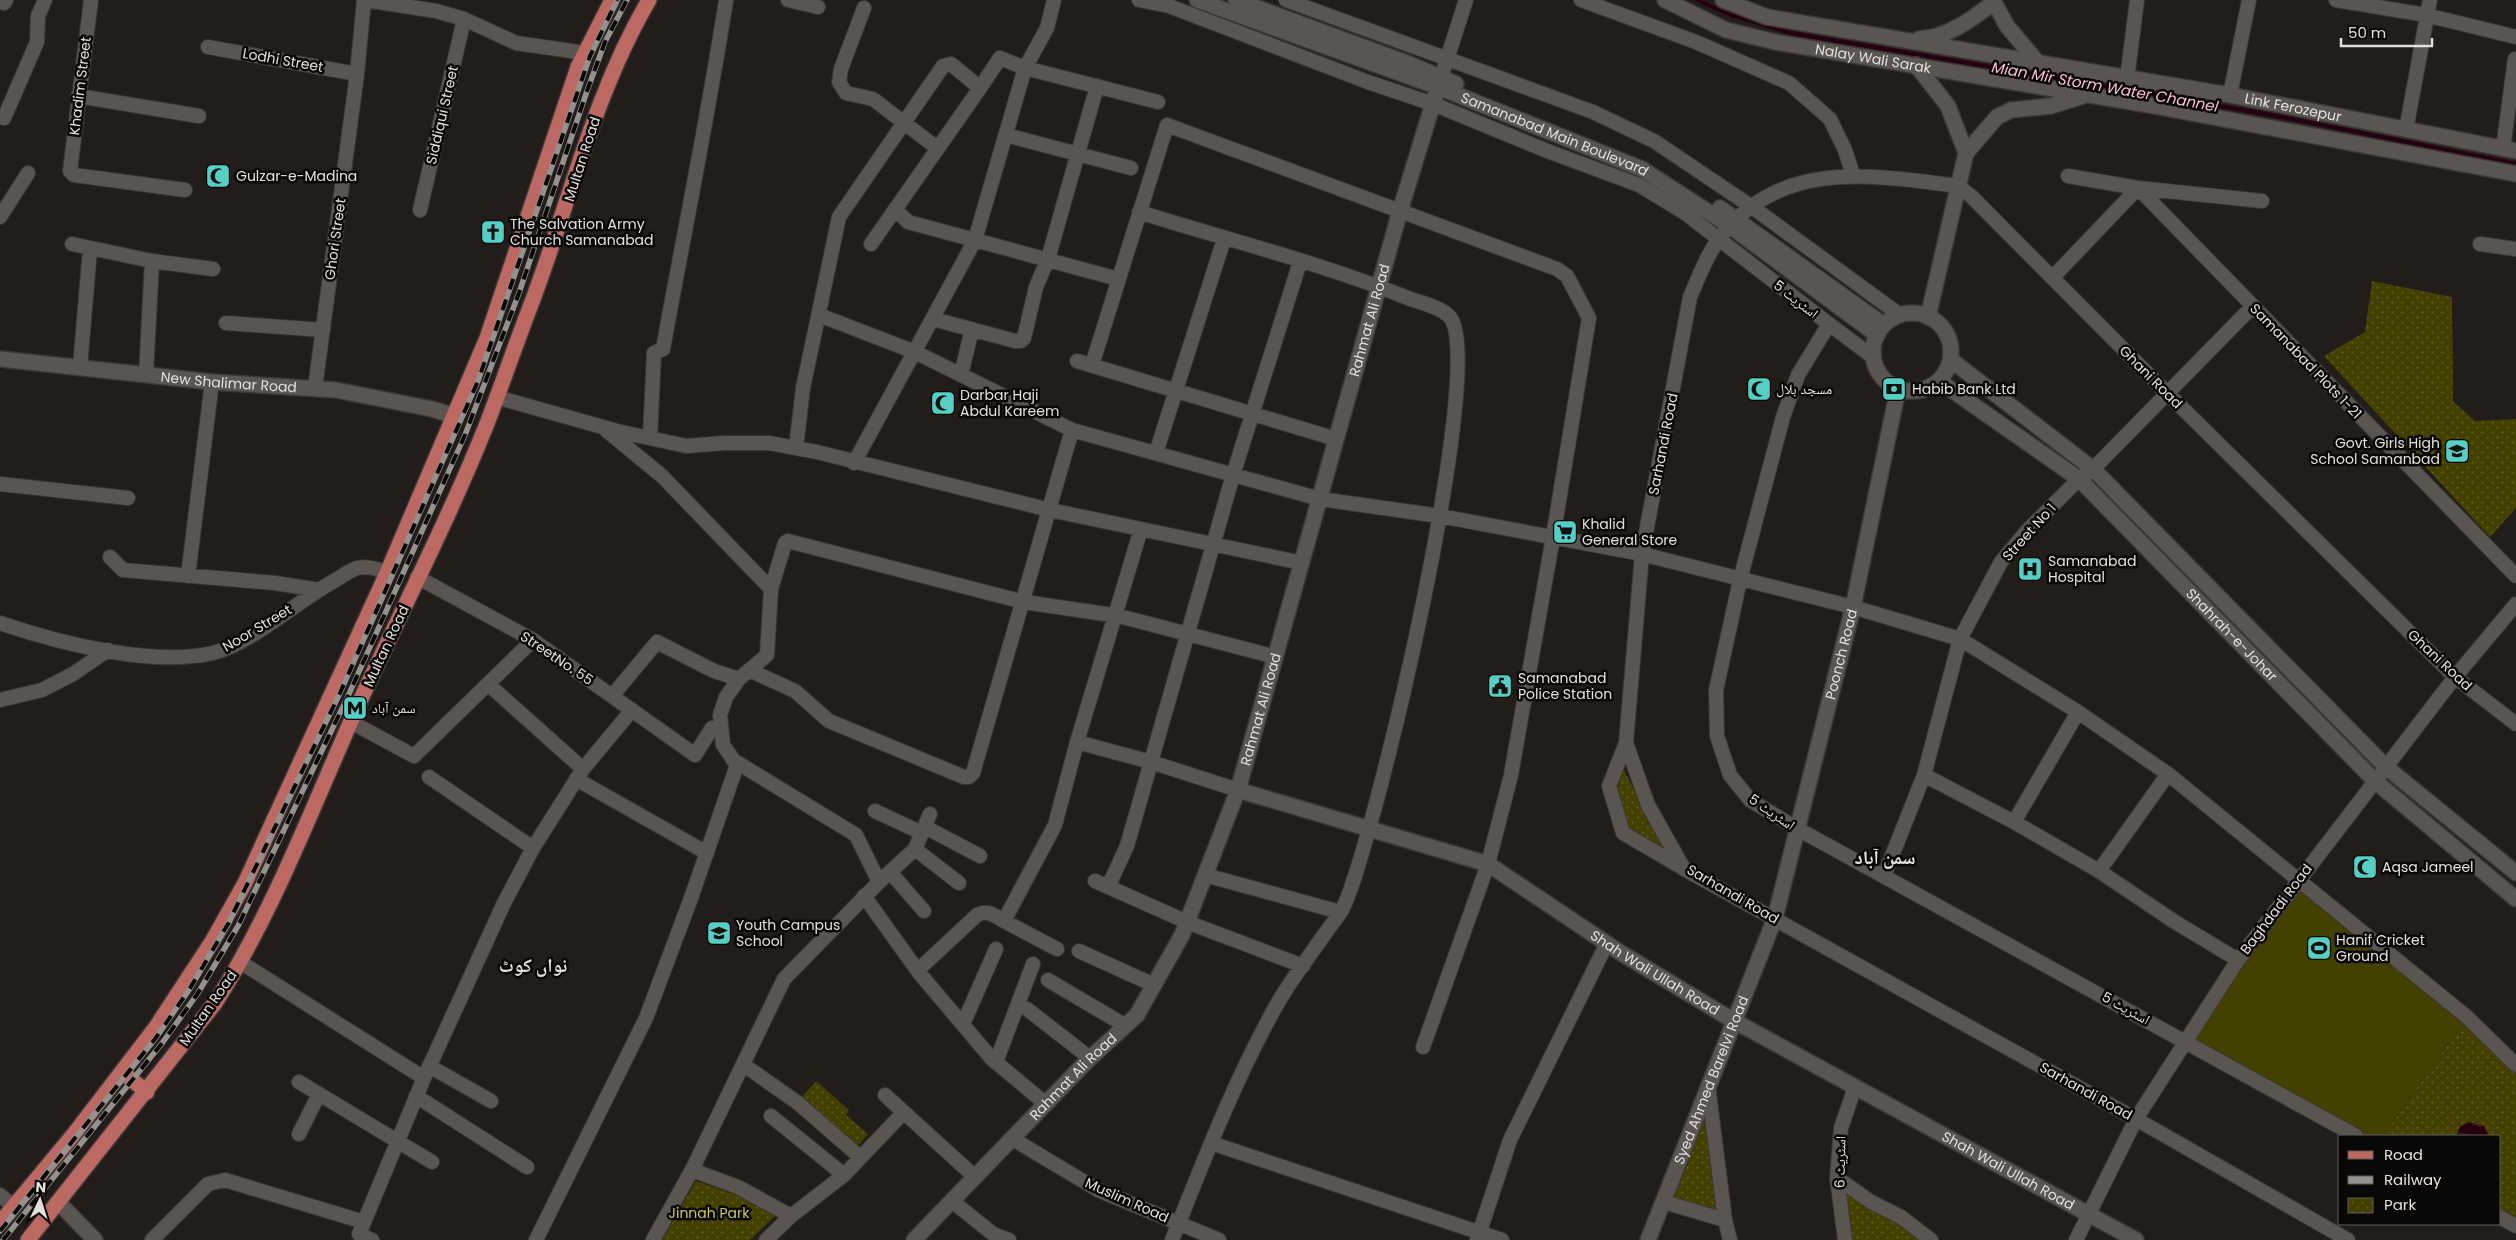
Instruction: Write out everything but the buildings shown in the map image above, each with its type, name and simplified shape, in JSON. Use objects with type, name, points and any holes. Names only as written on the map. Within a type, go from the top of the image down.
[{"type":"main road","points":[[0,1223],[122,1072],[183,988],[245,883],[387,573],[455,416],[487,338],[578,67],[612,0]]},
{"type":"main road","name":"Multan Road","points":[[28,1240],[147,1092],[214,1003],[240,962],[308,824],[351,722],[458,491],[556,239],[610,78],[626,42],[649,0]]},
{"type":"main road","name":"Samanabad Main Boulevard","points":[[1197,0],[1439,82]]},
{"type":"main road","name":"Samanabad Main Boulevard","points":[[1236,0],[1439,82],[1632,164],[1733,223],[1880,330]]},
{"type":"main road","name":"Nalay Wali Sarak","points":[[1665,0],[1695,16],[1745,34],[1775,42],[2087,94]]},
{"type":"main road","name":"Nalay Wali Sarak","points":[[1723,0],[1767,16],[2039,64]]},
{"type":"main road","points":[[1904,39],[1927,38],[1951,30],[1973,18],[1993,1],[2007,26],[2039,64]]},
{"type":"main road","name":"Link Ferozepur","points":[[2039,64],[2230,96],[2503,149]]},
{"type":"main road","points":[[1916,65],[1948,106],[1966,153]]},
{"type":"main road","name":"Rahmat Ali Road","points":[[914,1240],[1090,1058],[1137,1015],[1187,922],[1238,790],[1400,211],[1439,82]]},
{"type":"main road","points":[[1928,317],[1966,153],[1997,117],[2011,110],[2051,106],[2087,94]]},
{"type":"main road","name":"Link Ferozepur","points":[[2087,94],[2516,174]]},
{"type":"main road","points":[[2484,167],[2503,149]]},
{"type":"main road","points":[[1909,313],[1928,317],[1939,324],[1947,334],[1951,347],[1951,360],[1946,372],[1939,381],[1919,391],[1898,389],[1886,382],[1877,370],[1873,357],[1880,330],[1900,315],[1909,313]]},
{"type":"main road","name":"New Shalimar Road","points":[[0,358],[212,382],[315,388],[432,409],[455,416]]},
{"type":"main road","name":"Shahrah-e-Johar","points":[[1951,360],[2093,469],[2386,767],[2516,873]]},
{"type":"main road","name":"Shahrah-e-Johar","points":[[1939,381],[2079,479],[2375,781],[2516,899]]},
{"type":"main road","name":"Poonch Road","points":[[1775,918],[1853,606],[1898,389]]},
{"type":"main road","name":"Shah Wali Ullah Road","points":[[1238,790],[1488,864],[1607,943],[1734,1021],[2136,1240]]},
{"type":"main road","name":"Syed Ahmed Barelvi Road","points":[[1648,1240],[1775,918]]},
{"type":"main road","points":[[122,1072],[147,1092]]},
{"type":"main road","points":[[58,1202],[95,1240]]},
{"type":"street","points":[[4,118],[37,42],[38,16],[45,0]]},
{"type":"street","name":"Khadim Street","points":[[91,0],[70,171],[74,175],[185,190]]},
{"type":"street","points":[[365,0],[397,3],[436,11],[464,19],[516,43],[585,52]]},
{"type":"street","name":"Ghori Street","points":[[315,388],[357,74],[365,0]]},
{"type":"street","points":[[650,438],[654,355],[663,349],[690,198],[709,110],[726,0]]},
{"type":"street","points":[[788,0],[818,7]]},
{"type":"street","points":[[854,463],[975,240],[1025,68],[1047,28],[1054,0]]},
{"type":"street","name":"اسٹریٹ 5","points":[[1139,0],[1169,6],[1433,104],[1550,152],[1640,185],[1684,213],[1829,324],[1798,375],[1783,416],[1740,580],[1716,690],[1717,736],[1730,774],[1750,800],[1796,828],[2354,1135]]},
{"type":"street","points":[[1286,0],[1446,60],[1593,112],[1654,141],[1752,207],[1900,315]]},
{"type":"street","points":[[1439,82],[1466,0]]},
{"type":"street","points":[[1580,0],[1696,42],[1788,83],[1830,118],[1845,150],[1853,175]]},
{"type":"street","points":[[2127,78],[2138,0]]},
{"type":"street","points":[[2230,96],[2249,0]]},
{"type":"street","points":[[2336,0],[2426,15],[2516,37]]},
{"type":"street","points":[[2406,130],[2430,0]]},
{"type":"street","points":[[864,8],[841,69],[840,82],[846,93],[873,99],[937,148]]},
{"type":"street","name":"Siddiqui Street","points":[[420,210],[464,19]]},
{"type":"street","points":[[2503,149],[2516,59],[2516,45]]},
{"type":"street","name":"Lodhi Street","points":[[208,47],[357,74]]},
{"type":"street","points":[[870,244],[1000,58],[1025,68],[1158,102]]},
{"type":"street","points":[[796,448],[803,388],[839,217],[946,63],[951,64],[980,88]]},
{"type":"street","points":[[932,319],[1021,341],[1024,338],[1036,287],[1048,259],[1097,86]]},
{"type":"street","points":[[78,96],[199,116]]},
{"type":"street","points":[[1092,365],[1167,125],[1563,271],[1588,314],[1553,537],[1512,775],[1488,864],[1423,1047]]},
{"type":"street","points":[[1006,135],[1131,168]]},
{"type":"street","points":[[0,217],[28,173]]},
{"type":"street","points":[[1733,223],[1768,194],[1792,185],[1853,175],[1958,186]]},
{"type":"street","points":[[2068,176],[2138,188],[2262,201]]},
{"type":"street","name":"Ghani Road","points":[[1958,186],[1971,196],[2053,277],[2167,393],[2455,677],[2516,724]]},
{"type":"street","points":[[2053,277],[2138,188]]},
{"type":"street","name":"Samanabad Plots 1-21","points":[[2138,188],[2516,576]]},
{"type":"street","points":[[895,209],[908,222],[1118,278]]},
{"type":"street","points":[[1139,212],[1379,286],[1446,313],[1456,328],[1457,388],[1440,516],[1393,737],[1370,828],[1340,912],[1280,1000],[1254,1045],[1229,1096],[1172,1240]]},
{"type":"street","name":"Sarhandi Road","points":[[1733,223],[1718,239],[1703,265],[1690,297],[1642,554],[1626,743],[1648,805],[1684,869],[2136,1119],[2348,1240]]},
{"type":"street","points":[[1156,453],[1224,239]]},
{"type":"street","points":[[72,244],[152,261],[213,270]]},
{"type":"street","points":[[2480,244],[2516,249]]},
{"type":"street","points":[[80,367],[90,249]]},
{"type":"street","points":[[146,374],[152,261]]},
{"type":"street","points":[[1300,262],[1252,413],[1127,846],[1101,884],[1187,922],[1303,966]]},
{"type":"street","name":"Street No 1","points":[[1884,876],[1924,775],[1960,639],[2001,562],[2026,532],[2079,479],[2093,469],[2253,306]]},
{"type":"street","points":[[819,314],[915,352],[1072,430],[1320,499],[1440,516],[1642,554],[1740,580],[1853,606],[1960,639],[2078,712],[2168,774],[2467,1017],[2516,1064]]},
{"type":"street","points":[[226,323],[323,330]]},
{"type":"street","points":[[1829,324],[1873,357]]},
{"type":"street","points":[[961,375],[972,329]]},
{"type":"street","points":[[1077,361],[1336,439]]},
{"type":"street","points":[[188,576],[212,382]]},
{"type":"street","points":[[496,397],[602,426],[686,446],[724,443],[769,443],[796,448],[1050,510],[1302,563]]},
{"type":"street","points":[[602,426],[662,476],[771,589]]},
{"type":"street","points":[[612,696],[656,642],[714,672],[744,674],[795,691],[829,722],[964,777],[969,777],[973,773],[1024,602],[1072,430]]},
{"type":"street","points":[[0,484],[128,498]]},
{"type":"street","points":[[1004,921],[1055,825],[1077,742],[1141,529]]},
{"type":"street","points":[[536,1240],[646,1018],[707,853],[737,765],[723,746],[720,715],[726,697],[744,674],[767,655],[771,589],[785,543],[793,541],[1024,602],[1114,616],[1276,657]]},
{"type":"street","points":[[110,557],[122,570],[275,583],[319,590]]},
{"type":"street","name":"Noor Street","points":[[0,623],[56,639],[147,657],[194,656],[214,653],[229,648],[319,590],[358,568],[378,569],[387,573]]},
{"type":"street","name":"StreetNo. 55","points":[[417,577],[533,640],[695,755],[712,728],[721,726]]},
{"type":"street","name":"Baghdadi Road","points":[[2076,1240],[2087,1213],[2136,1119],[2238,960],[2455,677],[2516,604]]},
{"type":"street","points":[[351,722],[414,756],[533,640]]},
{"type":"street","points":[[0,700],[42,690],[73,674],[108,650]]},
{"type":"street","points":[[488,684],[580,774],[707,853]]},
{"type":"street","points":[[372,1240],[359,1234],[426,1072],[504,903],[533,848],[580,774],[632,710]]},
{"type":"street","points":[[2014,822],[2078,712]]},
{"type":"street","points":[[1077,742],[1151,762],[1238,790]]},
{"type":"street","points":[[1626,743],[1609,786],[1623,834],[1684,869]]},
{"type":"street","points":[[734,760],[856,835],[879,882]]},
{"type":"street","points":[[2099,872],[2168,774]]},
{"type":"street","points":[[1924,775],[2014,822],[2099,872],[2175,922],[2238,960]]},
{"type":"street","points":[[429,777],[533,848]]},
{"type":"street","points":[[875,811],[926,824],[980,856]]},
{"type":"street","points":[[653,1240],[692,1170],[784,979],[864,896],[915,849],[926,824]]},
{"type":"street","points":[[915,849],[959,883]]},
{"type":"street","points":[[890,872],[924,911]]},
{"type":"street","points":[[1205,875],[1340,912]]},
{"type":"street","points":[[864,896],[918,970],[996,1062],[1046,1104]]},
{"type":"street","points":[[918,970],[977,915],[983,912],[990,913],[1057,949]]},
{"type":"street","points":[[1478,1236],[1510,1140],[1607,943]]},
{"type":"street","points":[[963,1024],[996,949]]},
{"type":"street","points":[[1079,951],[1154,985]]},
{"type":"street","points":[[240,962],[426,1072],[491,1101]]},
{"type":"street","points":[[996,1062],[1034,964]]},
{"type":"street","points":[[1048,980],[1126,1026]]},
{"type":"street","points":[[1027,1009],[1090,1058]]},
{"type":"street","points":[[744,1065],[798,1103],[860,1157]]},
{"type":"street","points":[[299,1082],[432,1162]]},
{"type":"street","points":[[1708,1084],[1725,1220],[1730,1240]]},
{"type":"street","name":"اسٹریٹ 6","points":[[1845,1240],[1837,1178],[1841,1128],[1855,1087]]},
{"type":"street","points":[[299,1134],[319,1094]]},
{"type":"street","points":[[885,1095],[975,1177]]},
{"type":"street","points":[[416,1096],[527,1167]]},
{"type":"street","points":[[766,1240],[791,1216],[844,1175],[904,1112]]},
{"type":"street","points":[[771,1116],[844,1175]]},
{"type":"street","name":"Muslim Road","points":[[1013,1139],[1098,1190],[1219,1240]]},
{"type":"street","points":[[1211,1143],[1478,1236],[1502,1240]]},
{"type":"street","points":[[692,1170],[738,1187],[791,1216]]},
{"type":"street","points":[[1837,1178],[1871,1202],[1901,1218],[1931,1240]]},
{"type":"street","points":[[152,1240],[208,1184],[225,1180],[364,1222]]},
{"type":"street","points":[[0,1195],[13,1206]]},
{"type":"street","points":[[952,1201],[993,1234],[1009,1240]]},
{"type":"street","points":[[1664,1202],[1725,1220]]},
{"type":"street","points":[[2501,1218],[2516,1226]]},
{"type":"green space","points":[[2372,281],[2452,297],[2453,401],[2475,421],[2516,419],[2516,508],[2490,537],[2324,356],[2365,332]]},
{"type":"green space","points":[[1624,770],[1667,852],[1628,830],[1618,792],[1618,784]]},
{"type":"green space","name":"Hanif Cricket Ground","points":[[2299,879],[2467,1017],[2383,1135],[2354,1135],[2185,1041]]},
{"type":"green space","points":[[2467,1017],[2516,1065],[2516,1226],[2501,1218],[2501,1135],[2383,1135]]},
{"type":"green space","points":[[816,1081],[849,1110],[846,1115],[868,1134],[856,1148],[802,1097]]},
{"type":"green space","points":[[1708,1084],[1725,1220],[1664,1202]]},
{"type":"green space","points":[[1837,1178],[1931,1240],[1845,1240]]},
{"type":"green space","name":"Jinnah Park","points":[[696,1181],[737,1195],[776,1215],[750,1240],[662,1240]]},
{"type":"water","points":[[2469,1122],[2484,1126],[2488,1135],[2456,1135],[2460,1127]]},
{"type":"waterway","name":"Mian Mir Storm Water Channel","points":[[1697,0],[1731,15],[1791,33],[2277,116],[2516,164]]},
{"type":"railway","points":[[0,1231],[155,1039],[189,990],[228,924],[340,693],[478,381],[590,56],[617,0]]},
{"type":"railway","points":[[3,1240],[163,1042],[198,993],[238,926],[349,694],[465,435],[519,293],[605,42],[627,0]]},
{"type":"place","name":"Gulzar-e-Madina","points":[[218,176]]},
{"type":"place","name":"The Salvation Army Church Samanabad","points":[[493,232]]},
{"type":"place","name":"مسجد بلال","points":[[1759,389]]},
{"type":"place","name":"Habib Bank Ltd","points":[[1894,389]]},
{"type":"place","name":"Darbar Haji Abdul Kareem","points":[[943,403]]},
{"type":"place","name":"Govt. Girls High School Samanbad","points":[[2457,451]]},
{"type":"place","name":"Khalid General Store","points":[[1565,532]]},
{"type":"place","name":"Samanabad Hospital","points":[[2030,569]]},
{"type":"place","name":"Samanabad Police Station","points":[[1500,686]]},
{"type":"place","name":"سمن آباد","points":[[355,708]]},
{"type":"place","name":"Aqsa Jameel","points":[[2365,867]]},
{"type":"place","name":"Youth Campus School","points":[[719,933]]},
{"type":"place","name":"Hanif Cricket Ground","points":[[2319,948]]},
{"type":"district","name":"سمن آباد","points":[[1885,857]]},
{"type":"district","name":"نواں کوٹ","points":[[533,965]]}]
